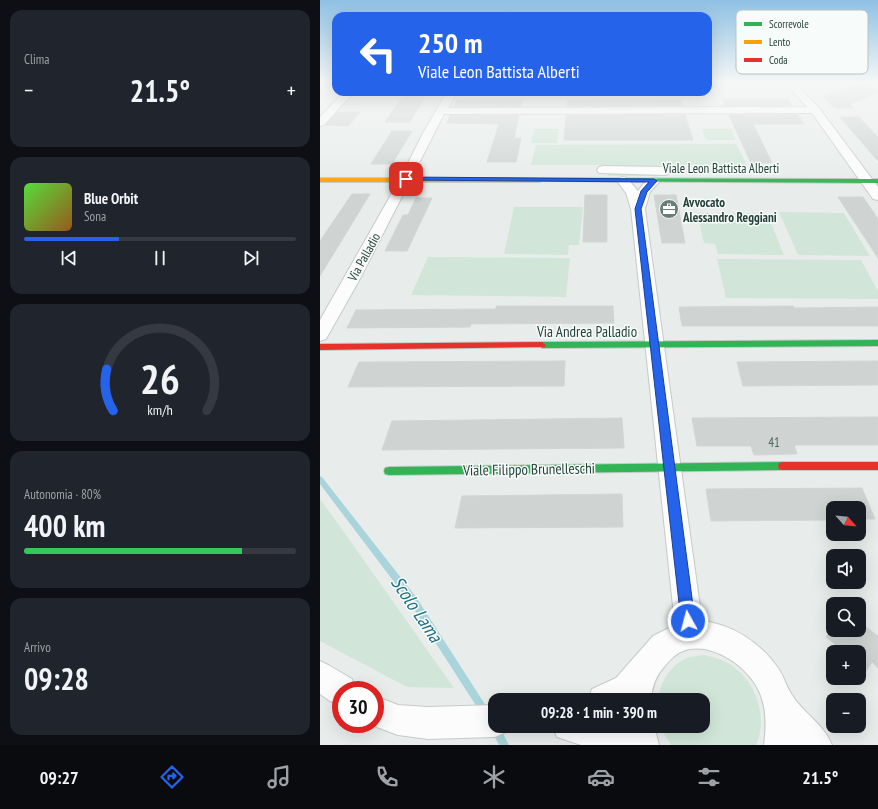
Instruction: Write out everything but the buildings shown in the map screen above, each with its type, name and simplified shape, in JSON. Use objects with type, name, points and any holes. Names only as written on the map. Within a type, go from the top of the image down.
[{"type":"street","name":"Via Palladio","points":[[320,335],[353,278],[438,116]]},
{"type":"street","points":[[820,116],[872,181],[878,196]]},
{"type":"street","points":[[603,170],[665,171]]},
{"type":"street","name":"Viale Leon Battista Alberti","points":[[321,180],[872,181]]},
{"type":"street","points":[[623,181],[632,192],[638,209],[690,635]]},
{"type":"street","points":[[638,209],[644,191],[654,181]]},
{"type":"street","name":"Via Andrea Palladio","points":[[320,347],[878,343]]},
{"type":"street","name":"Viale Filippo Brunelleschi","points":[[389,471],[878,466]]},
{"type":"street","points":[[618,693],[626,689],[655,653],[671,641],[690,635],[712,635],[733,643],[753,658],[768,678],[779,704],[782,728],[780,745]]},
{"type":"street","points":[[636,693],[642,671]]},
{"type":"street","points":[[320,676],[332,684]]},
{"type":"street","points":[[779,704],[816,745]]},
{"type":"street","points":[[384,715],[398,720],[428,723],[488,721]]},
{"type":"street","points":[[595,733],[630,745]]},
{"type":"street","points":[[640,733],[643,745]]},
{"type":"green space","points":[[534,129],[559,129],[557,143],[531,143]]},
{"type":"green space","points":[[702,129],[731,129],[735,140],[706,140]]},
{"type":"green space","points":[[736,144],[747,165],[660,165],[662,176],[608,176],[607,165],[531,165],[536,145]]},
{"type":"green space","points":[[514,207],[583,207],[579,245],[569,245],[568,255],[504,254]]},
{"type":"green space","points":[[779,212],[844,213],[870,256],[798,255]]},
{"type":"green space","points":[[697,213],[767,213],[784,255],[718,254],[715,244],[704,243]]},
{"type":"green space","points":[[428,257],[570,258],[566,297],[411,295]]},
{"type":"green space","points":[[717,259],[861,260],[878,291],[878,299],[726,298]]},
{"type":"green space","points":[[320,499],[454,688],[407,687],[320,641]]},
{"type":"green space","points":[[703,655],[727,662],[742,674],[749,683],[754,692],[760,713],[761,724],[756,745],[671,745],[664,733],[710,733],[710,693],[660,693],[661,687],[671,669],[681,661],[693,656]]},
{"type":"waterway","name":"Scolo Lama","points":[[320,479],[413,600],[485,712]]},
{"type":"waterway","name":"Scolo Lama","points":[[498,733],[504,745]]},
{"type":"traffic: fast","points":[[540,180],[878,181]]},
{"type":"traffic: fast","points":[[542,345],[878,343]]},
{"type":"traffic: fast","points":[[389,471],[783,466]]},
{"type":"traffic: slow","points":[[320,180],[540,180]]},
{"type":"traffic: jam","points":[[320,347],[542,345]]},
{"type":"traffic: jam","points":[[783,466],[878,466]]},
{"type":"place","name":"Avvocato Alessandro Reggiani","points":[[669,209]]},
{"type":"route","points":[[406,179],[654,181],[644,191],[638,209],[688,621]]}]
